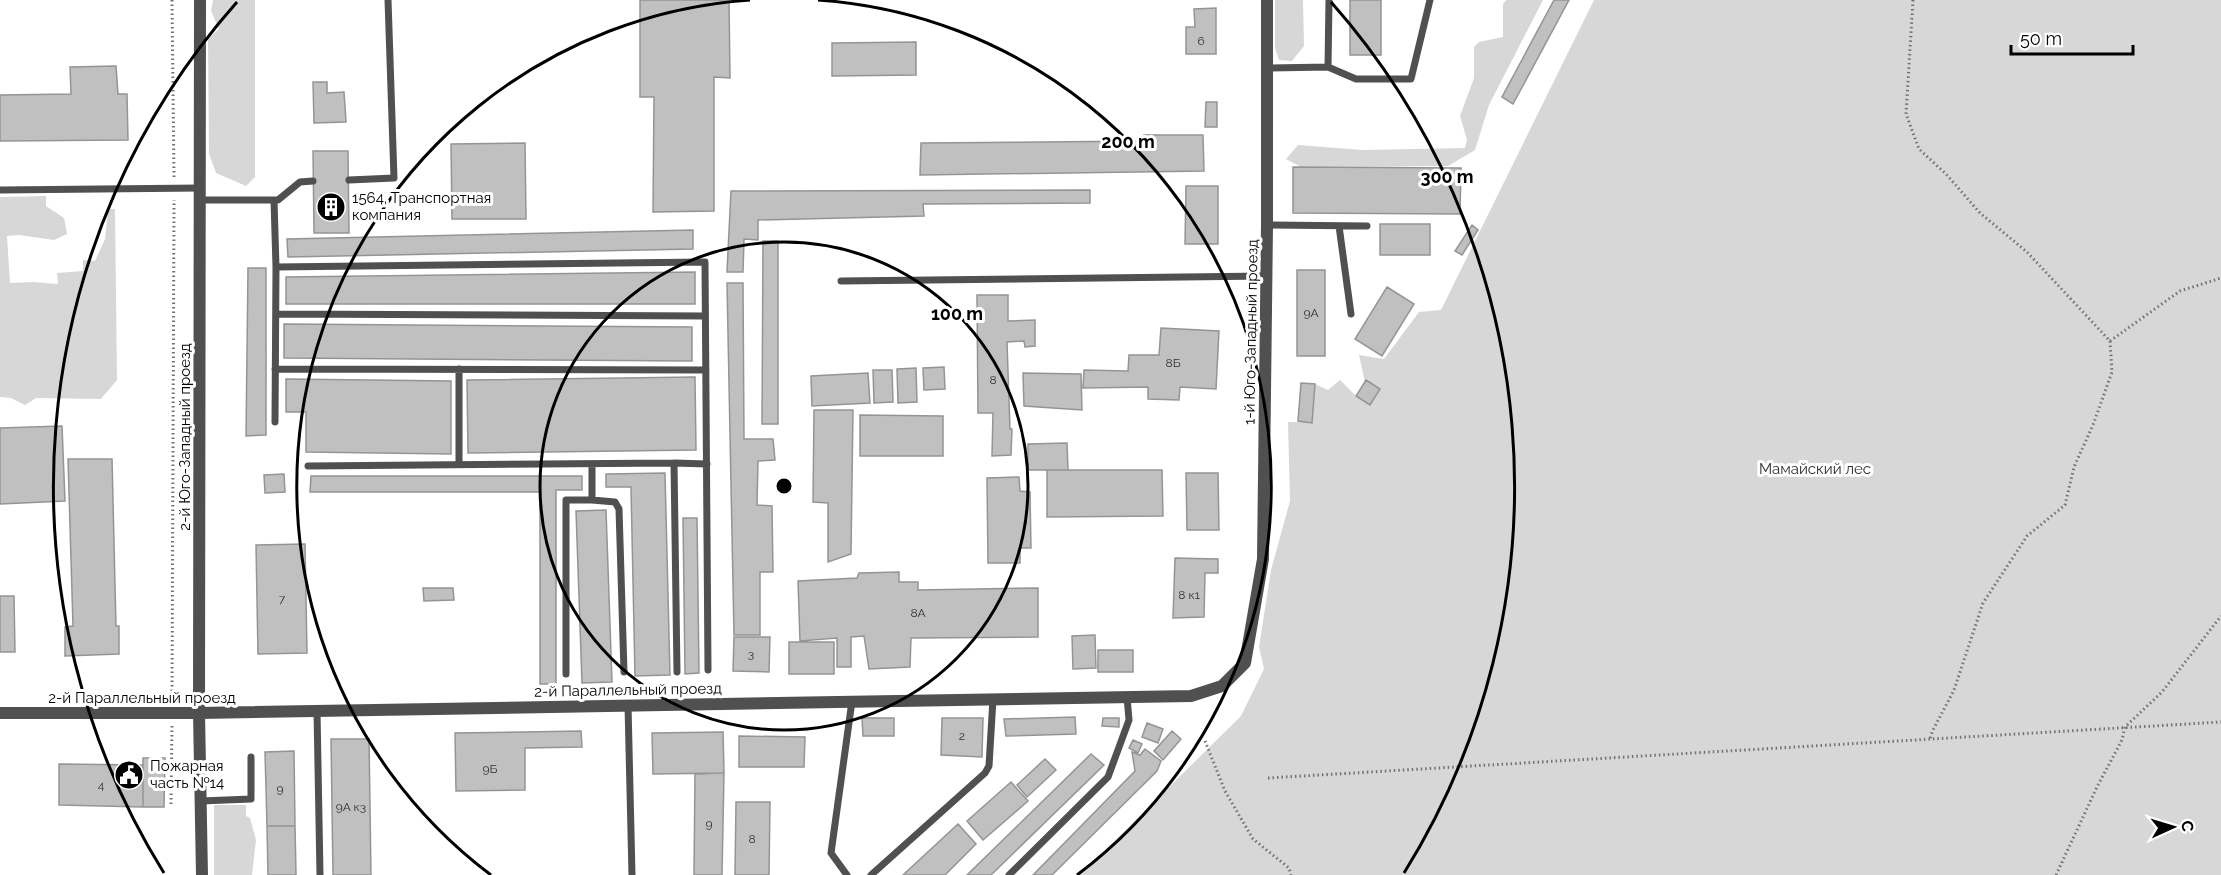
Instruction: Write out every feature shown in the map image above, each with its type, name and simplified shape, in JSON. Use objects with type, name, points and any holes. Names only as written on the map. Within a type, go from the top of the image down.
[{"type":"street","name":"2-й Юго-Западный проезд","points":[[200,0],[202,875]]},
{"type":"street","name":"1-й Юго-Западный проезд","points":[[1245,663],[1263,559],[1267,276],[1267,0]]},
{"type":"street","name":"2-й Параллельный проезд","points":[[0,713],[200,713],[1191,696],[1222,686],[1245,663]]},
{"type":"lane","points":[[349,180],[394,178],[388,0]]},
{"type":"lane","points":[[1328,67],[1329,0]]},
{"type":"lane","points":[[1267,68],[1328,67],[1356,78],[1411,79],[1430,0]]},
{"type":"lane","points":[[0,190],[174,188],[200,194],[278,200],[300,182],[314,182]]},
{"type":"lane","points":[[274,200],[275,422]]},
{"type":"lane","points":[[1267,225],[1367,226]]},
{"type":"lane","points":[[1339,226],[1351,314]]},
{"type":"lane","points":[[276,267],[705,262],[708,670]]},
{"type":"lane","points":[[841,281],[1267,276]]},
{"type":"lane","points":[[276,314],[705,316]]},
{"type":"lane","points":[[275,369],[706,370]]},
{"type":"lane","points":[[459,369],[459,465]]},
{"type":"lane","points":[[674,463],[677,672]]},
{"type":"lane","points":[[592,464],[592,500]]},
{"type":"lane","points":[[308,466],[706,464]]},
{"type":"lane","points":[[566,674],[566,500],[615,502],[619,509],[624,672]]},
{"type":"lane","points":[[1009,875],[1108,777],[1129,720],[1127,697]]},
{"type":"lane","points":[[871,875],[986,773],[989,766],[993,699]]},
{"type":"lane","points":[[847,875],[831,853],[852,701]]},
{"type":"lane","points":[[628,705],[632,875]]},
{"type":"lane","points":[[316,711],[321,875]]},
{"type":"lane","points":[[201,801],[251,799],[251,757]]},
{"type":"path","points":[[171,804],[174,188],[172,0]]},
{"type":"path","points":[[1913,0],[1906,114],[1919,149],[1946,174],[1980,213],[2027,252],[2110,340],[2112,372],[2093,425],[2074,467],[2065,505],[2028,536],[1983,603],[1954,690],[1930,739]]},
{"type":"path","points":[[2110,340],[2181,291],[2221,278]]},
{"type":"path","points":[[2056,875],[2097,787],[2122,740],[2125,728],[2162,692],[2221,616]]},
{"type":"path","points":[[1268,778],[2221,722]]},
{"type":"path","points":[[1205,741],[1225,791],[1253,839],[1290,868],[1291,875]]},
{"type":"green space","points":[[213,0],[255,0],[255,177],[246,186],[216,173],[209,154],[208,39],[219,29],[211,11]]},
{"type":"green space","points":[[1275,0],[1303,0],[1304,46],[1292,61],[1279,60],[1275,48]]},
{"type":"green space","points":[[1506,0],[1543,0],[1489,105],[1475,150],[1448,166],[1301,167],[1286,159],[1298,145],[1363,150],[1465,148],[1467,140],[1460,116],[1474,78],[1474,47],[1479,42],[1503,37],[1503,4]]},
{"type":"green space","name":"Мамайский лес","points":[[1594,0],[2221,0],[2221,875],[1080,875],[1241,716],[1264,669],[1259,647],[1271,570],[1290,501],[1288,422],[1312,422],[1315,384],[1328,390],[1340,380],[1356,396],[1370,405],[1359,355],[1384,359],[1419,312],[1441,310]]},
{"type":"green space","points":[[46,196],[46,206],[64,218],[67,234],[54,240],[19,235],[7,236],[10,283],[58,284],[57,273],[83,271],[83,260],[95,261],[105,239],[108,209],[115,209],[117,380],[101,399],[36,398],[25,405],[11,398],[0,397],[0,197]]},
{"type":"green space","points":[[214,805],[246,805],[246,816],[250,818],[256,840],[252,875],[214,875]]},
{"type":"building","points":[[640,0],[729,0],[730,78],[714,77],[714,211],[653,212],[654,97],[640,97]]},
{"type":"building","points":[[1350,0],[1381,0],[1381,55],[1350,55]]},
{"type":"building","points":[[1554,0],[1569,0],[1513,104],[1502,97]]},
{"type":"building","points":[[1216,8],[1216,54],[1186,54],[1186,27],[1195,27],[1194,9]]},
{"type":"building","points":[[916,42],[916,75],[832,76],[832,43]]},
{"type":"building","points":[[116,66],[118,94],[127,94],[128,140],[0,141],[0,95],[71,94],[70,67]]},
{"type":"building","points":[[313,82],[327,82],[327,93],[344,92],[346,122],[314,123]]},
{"type":"building","points":[[1206,102],[1217,102],[1217,127],[1205,127]]},
{"type":"building","points":[[1144,135],[1203,135],[1204,171],[920,175],[921,143],[1144,141]]},
{"type":"building","points":[[525,143],[526,219],[452,219],[451,144]]},
{"type":"building","name":"1564, Транспортная компания","points":[[313,151],[348,151],[349,233],[314,233]]},
{"type":"building","points":[[1293,167],[1461,168],[1460,214],[1293,213]]},
{"type":"building","points":[[1186,186],[1218,186],[1218,244],[1185,244]]},
{"type":"building","points":[[1090,190],[1090,203],[923,204],[924,216],[758,220],[758,240],[744,239],[743,272],[727,272],[731,191]]},
{"type":"building","points":[[1380,224],[1430,224],[1430,255],[1380,255]]},
{"type":"building","points":[[1472,225],[1478,230],[1462,255],[1455,251]]},
{"type":"building","points":[[693,230],[693,249],[288,257],[287,239]]},
{"type":"building","points":[[763,241],[778,241],[778,424],[762,424]]},
{"type":"building","points":[[248,268],[266,268],[266,435],[246,436]]},
{"type":"building","points":[[1297,270],[1325,270],[1325,356],[1297,356]]},
{"type":"building","points":[[695,272],[695,304],[286,304],[286,277]]},
{"type":"building","points":[[727,283],[743,283],[744,439],[773,439],[775,460],[758,461],[757,505],[772,506],[773,572],[760,572],[760,635],[734,635]]},
{"type":"building","points":[[1387,287],[1414,304],[1382,356],[1355,339]]},
{"type":"building","points":[[977,295],[1008,295],[1008,321],[1035,320],[1035,346],[1025,347],[1024,341],[1007,342],[1010,429],[1012,429],[1011,455],[992,456],[993,413],[978,413]]},
{"type":"building","points":[[284,324],[692,327],[692,361],[284,358]]},
{"type":"building","points":[[1161,328],[1219,331],[1216,389],[1180,387],[1179,400],[1148,399],[1148,387],[1083,388],[1084,370],[1128,371],[1129,355],[1159,355]]},
{"type":"building","points":[[944,367],[945,389],[924,390],[923,368]]},
{"type":"building","points":[[916,368],[917,402],[898,403],[897,369]]},
{"type":"building","points":[[873,370],[892,370],[893,402],[874,403]]},
{"type":"building","points":[[868,373],[870,403],[812,406],[811,376]]},
{"type":"building","points":[[1023,373],[1081,374],[1082,410],[1024,406]]},
{"type":"building","points":[[695,377],[696,450],[468,453],[467,380]]},
{"type":"building","points":[[286,379],[451,381],[451,454],[306,452],[306,412],[286,412]]},
{"type":"building","points":[[1366,380],[1380,389],[1370,405],[1356,396]]},
{"type":"building","points":[[1301,383],[1315,384],[1312,423],[1298,421]]},
{"type":"building","points":[[814,410],[853,410],[851,554],[828,562],[828,503],[813,502]]},
{"type":"building","points":[[860,415],[943,416],[943,456],[860,456]]},
{"type":"building","points":[[62,426],[65,501],[0,504],[0,428]]},
{"type":"building","points":[[1067,443],[1068,470],[1028,470],[1028,444]]},
{"type":"building","points":[[68,459],[112,459],[116,626],[119,626],[119,654],[65,656],[65,627],[73,626]]},
{"type":"building","points":[[1047,470],[1162,470],[1163,516],[1047,517]]},
{"type":"building","points":[[665,473],[670,675],[635,676],[631,487],[606,487],[606,474]]},
{"type":"building","points":[[1186,473],[1218,473],[1219,530],[1187,530]]},
{"type":"building","points":[[284,474],[285,492],[265,493],[264,475]]},
{"type":"building","points":[[311,476],[582,476],[582,490],[556,490],[556,684],[540,684],[540,492],[310,492]]},
{"type":"building","points":[[1019,477],[1020,491],[1030,492],[1031,548],[1020,548],[1020,563],[988,563],[987,478]]},
{"type":"building","points":[[606,510],[612,682],[582,683],[576,511]]},
{"type":"building","points":[[683,518],[697,518],[699,673],[685,674]]},
{"type":"building","points":[[305,544],[307,653],[258,654],[256,545]]},
{"type":"building","points":[[1175,558],[1218,559],[1218,573],[1205,573],[1204,617],[1173,618]]},
{"type":"building","points":[[899,572],[899,582],[918,582],[918,590],[1038,588],[1038,637],[911,638],[910,667],[869,669],[864,636],[851,637],[851,667],[837,667],[837,638],[800,641],[798,581],[857,578],[859,573]]},
{"type":"building","points":[[423,588],[453,588],[454,600],[424,601]]},
{"type":"building","points":[[0,596],[14,596],[15,652],[0,652]]},
{"type":"building","points":[[1095,635],[1096,668],[1073,669],[1072,636]]},
{"type":"building","points":[[734,637],[770,637],[769,672],[733,671]]},
{"type":"building","points":[[789,642],[834,642],[834,674],[789,674]]},
{"type":"building","points":[[1098,650],[1133,650],[1133,672],[1098,672]]},
{"type":"building","points":[[1075,717],[1076,734],[1006,736],[1004,719]]},
{"type":"building","points":[[862,718],[894,718],[894,736],[863,736]]},
{"type":"building","points":[[942,718],[983,718],[982,757],[941,755]]},
{"type":"building","points":[[1103,718],[1119,718],[1119,727],[1102,726]]},
{"type":"building","points":[[1147,723],[1163,729],[1158,743],[1142,737]]},
{"type":"building","points":[[581,731],[582,747],[525,748],[525,790],[456,791],[455,733]]},
{"type":"building","points":[[1172,731],[1181,739],[1163,760],[1154,751]]},
{"type":"building","points":[[723,732],[724,773],[653,774],[652,733]]},
{"type":"building","points":[[739,736],[805,737],[804,767],[739,767]]},
{"type":"building","points":[[331,739],[369,739],[371,875],[333,875]]},
{"type":"building","points":[[1133,740],[1142,744],[1138,753],[1129,748]]},
{"type":"building","points":[[1145,749],[1161,761],[1157,771],[1052,875],[1033,875],[1135,771],[1132,752],[1140,755]]},
{"type":"building","points":[[294,751],[295,826],[267,826],[265,752]]},
{"type":"building","points":[[1091,754],[1104,765],[991,875],[967,875]]},
{"type":"building","points":[[143,758],[165,758],[164,807],[143,807]]},
{"type":"building","points":[[1045,759],[1056,770],[1027,797],[1017,785]]},
{"type":"building","points":[[59,764],[143,765],[143,807],[59,805]]},
{"type":"building","points":[[724,773],[722,875],[694,875],[695,774]]},
{"type":"building","points":[[1011,782],[1028,801],[983,840],[967,821]]},
{"type":"building","points":[[736,802],[770,802],[769,875],[735,875]]},
{"type":"building","points":[[958,824],[976,844],[945,875],[903,875]]},
{"type":"building","points":[[267,826],[295,826],[296,875],[268,875]]},
{"type":"place","name":"1564, Транспортная компания","points":[[331,207]]},
{"type":"place","name":"Пожарная часть №14","points":[[129,775]]}]
